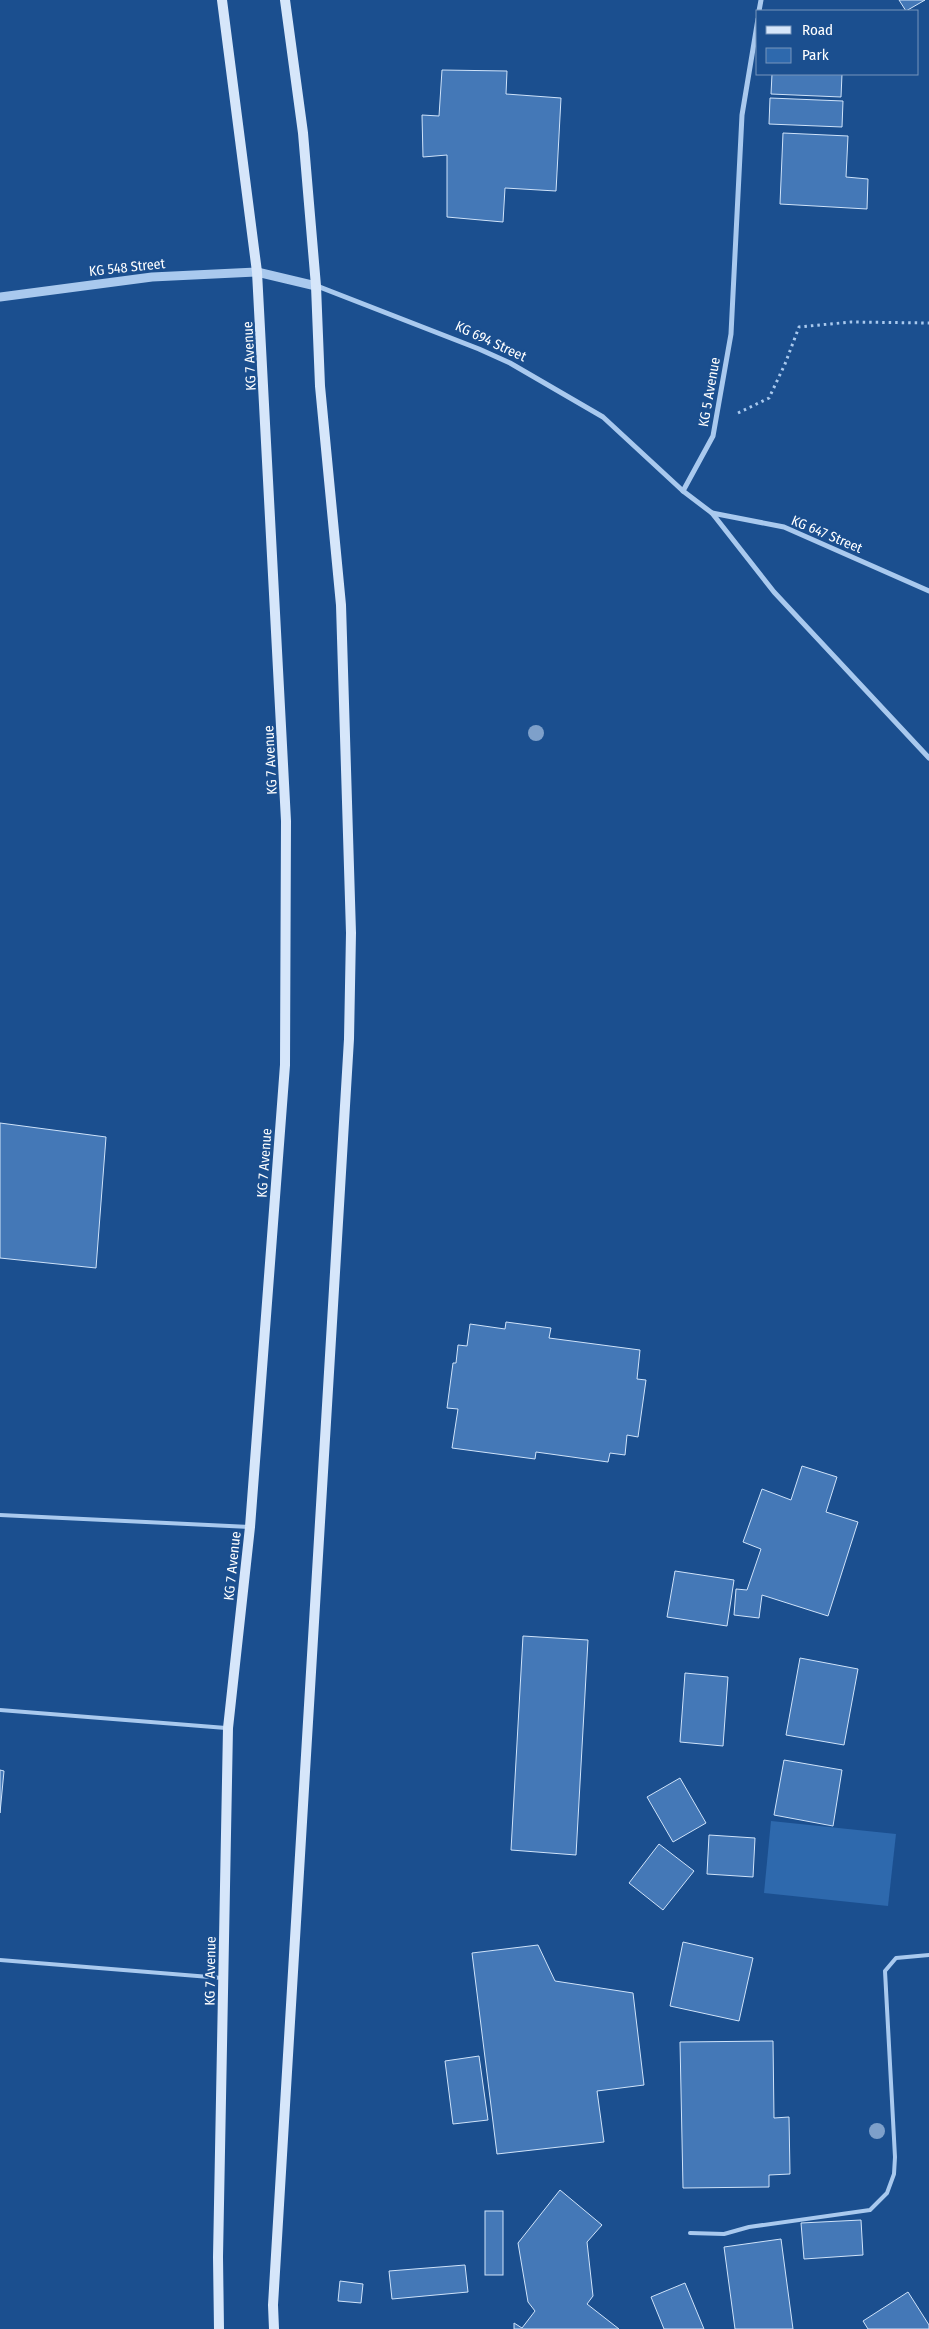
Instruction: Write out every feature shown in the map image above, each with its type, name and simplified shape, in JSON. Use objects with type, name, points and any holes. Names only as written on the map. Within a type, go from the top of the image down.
[{"type":"main road","name":"KG 7 Avenue","points":[[219,2329],[218,2257],[228,1728],[250,1527],[285,1056],[286,821],[257,272],[222,0]]},
{"type":"main road","points":[[274,2329],[273,2305],[349,1039],[351,933],[341,605],[320,386],[316,286],[303,133],[285,0]]},
{"type":"street","name":"KG 5 Avenue","points":[[683,491],[712,436],[731,334],[742,115],[756,31]]},
{"type":"street","name":"KG 694 Street","points":[[257,272],[316,286],[458,339],[510,363],[603,417],[683,491]]},
{"type":"street","name":"KG 548 Street","points":[[0,296],[152,277],[257,272]]},
{"type":"street","points":[[683,491],[712,513],[774,592],[929,758]]},
{"type":"street","name":"KG 647 Street","points":[[712,513],[784,528],[929,591]]},
{"type":"lane","points":[[0,1516],[250,1527]]},
{"type":"lane","points":[[0,1710],[228,1728]]},
{"type":"lane","points":[[690,2233],[724,2234],[749,2227],[870,2210],[887,2193],[894,2174],[895,2157],[885,1970],[896,1958],[929,1956]]},
{"type":"lane","points":[[0,1960],[223,1978]]},
{"type":"path","points":[[712,436],[740,412],[769,398],[785,364],[799,327],[851,322],[929,323]]},
{"type":"green space","points":[[771,1821],[896,1834],[888,1906],[764,1893]]},
{"type":"building","points":[[899,0],[925,0],[908,10],[905,10]]},
{"type":"building","points":[[442,70],[507,71],[506,94],[561,98],[556,191],[505,188],[503,222],[447,217],[447,155],[423,157],[422,115],[439,116]]},
{"type":"building","points":[[772,75],[842,75],[841,97],[771,94]]},
{"type":"building","points":[[770,98],[843,101],[842,127],[769,124]]},
{"type":"building","points":[[783,133],[848,136],[846,177],[868,179],[867,209],[780,204]]},
{"type":"building","points":[[0,1123],[106,1137],[96,1268],[0,1258]]},
{"type":"building","points":[[506,1322],[551,1328],[549,1338],[640,1350],[637,1379],[646,1380],[638,1437],[627,1435],[625,1455],[610,1453],[608,1462],[536,1452],[535,1459],[452,1448],[458,1409],[447,1408],[453,1363],[456,1363],[458,1345],[467,1346],[470,1324],[505,1329]]},
{"type":"building","points":[[802,1466],[837,1477],[826,1512],[858,1522],[828,1616],[762,1595],[759,1618],[734,1615],[736,1589],[747,1590],[761,1549],[743,1542],[762,1489],[791,1500]]},
{"type":"building","points":[[675,1571],[734,1580],[727,1626],[667,1617]]},
{"type":"building","points":[[523,1636],[588,1640],[576,1855],[511,1850]]},
{"type":"building","points":[[800,1658],[858,1669],[844,1745],[786,1735]]},
{"type":"building","points":[[685,1673],[728,1677],[723,1746],[680,1742]]},
{"type":"building","points":[[784,1760],[842,1770],[833,1826],[774,1815]]},
{"type":"building","points":[[0,1770],[4,1771],[0,1813]]},
{"type":"building","points":[[680,1778],[706,1823],[673,1842],[647,1797]]},
{"type":"building","points":[[709,1835],[755,1838],[753,1877],[707,1874]]},
{"type":"building","points":[[659,1844],[694,1871],[663,1910],[629,1883]]},
{"type":"building","points":[[683,1942],[753,1958],[739,2021],[670,2006]]},
{"type":"building","points":[[538,1945],[555,1981],[633,1993],[644,2085],[597,2091],[604,2142],[497,2154],[472,1953]]},
{"type":"building","points":[[773,2041],[774,2118],[789,2117],[790,2174],[769,2175],[769,2187],[683,2188],[680,2042]]},
{"type":"building","points":[[479,2056],[488,2120],[453,2124],[445,2061]]},
{"type":"building","points":[[560,2190],[602,2225],[587,2242],[593,2296],[587,2304],[619,2329],[514,2329],[514,2323],[522,2328],[535,2311],[528,2302],[518,2243]]},
{"type":"building","points":[[485,2211],[503,2211],[503,2275],[485,2275]]},
{"type":"building","points":[[861,2220],[863,2255],[804,2259],[801,2223]]},
{"type":"building","points":[[781,2239],[793,2329],[735,2329],[724,2247]]},
{"type":"building","points":[[465,2265],[468,2292],[392,2299],[389,2271]]},
{"type":"building","points":[[340,2281],[363,2284],[361,2303],[338,2301]]},
{"type":"building","points":[[685,2283],[704,2329],[664,2329],[651,2297]]},
{"type":"building","points":[[908,2292],[929,2325],[929,2329],[868,2329],[863,2321]]}]
